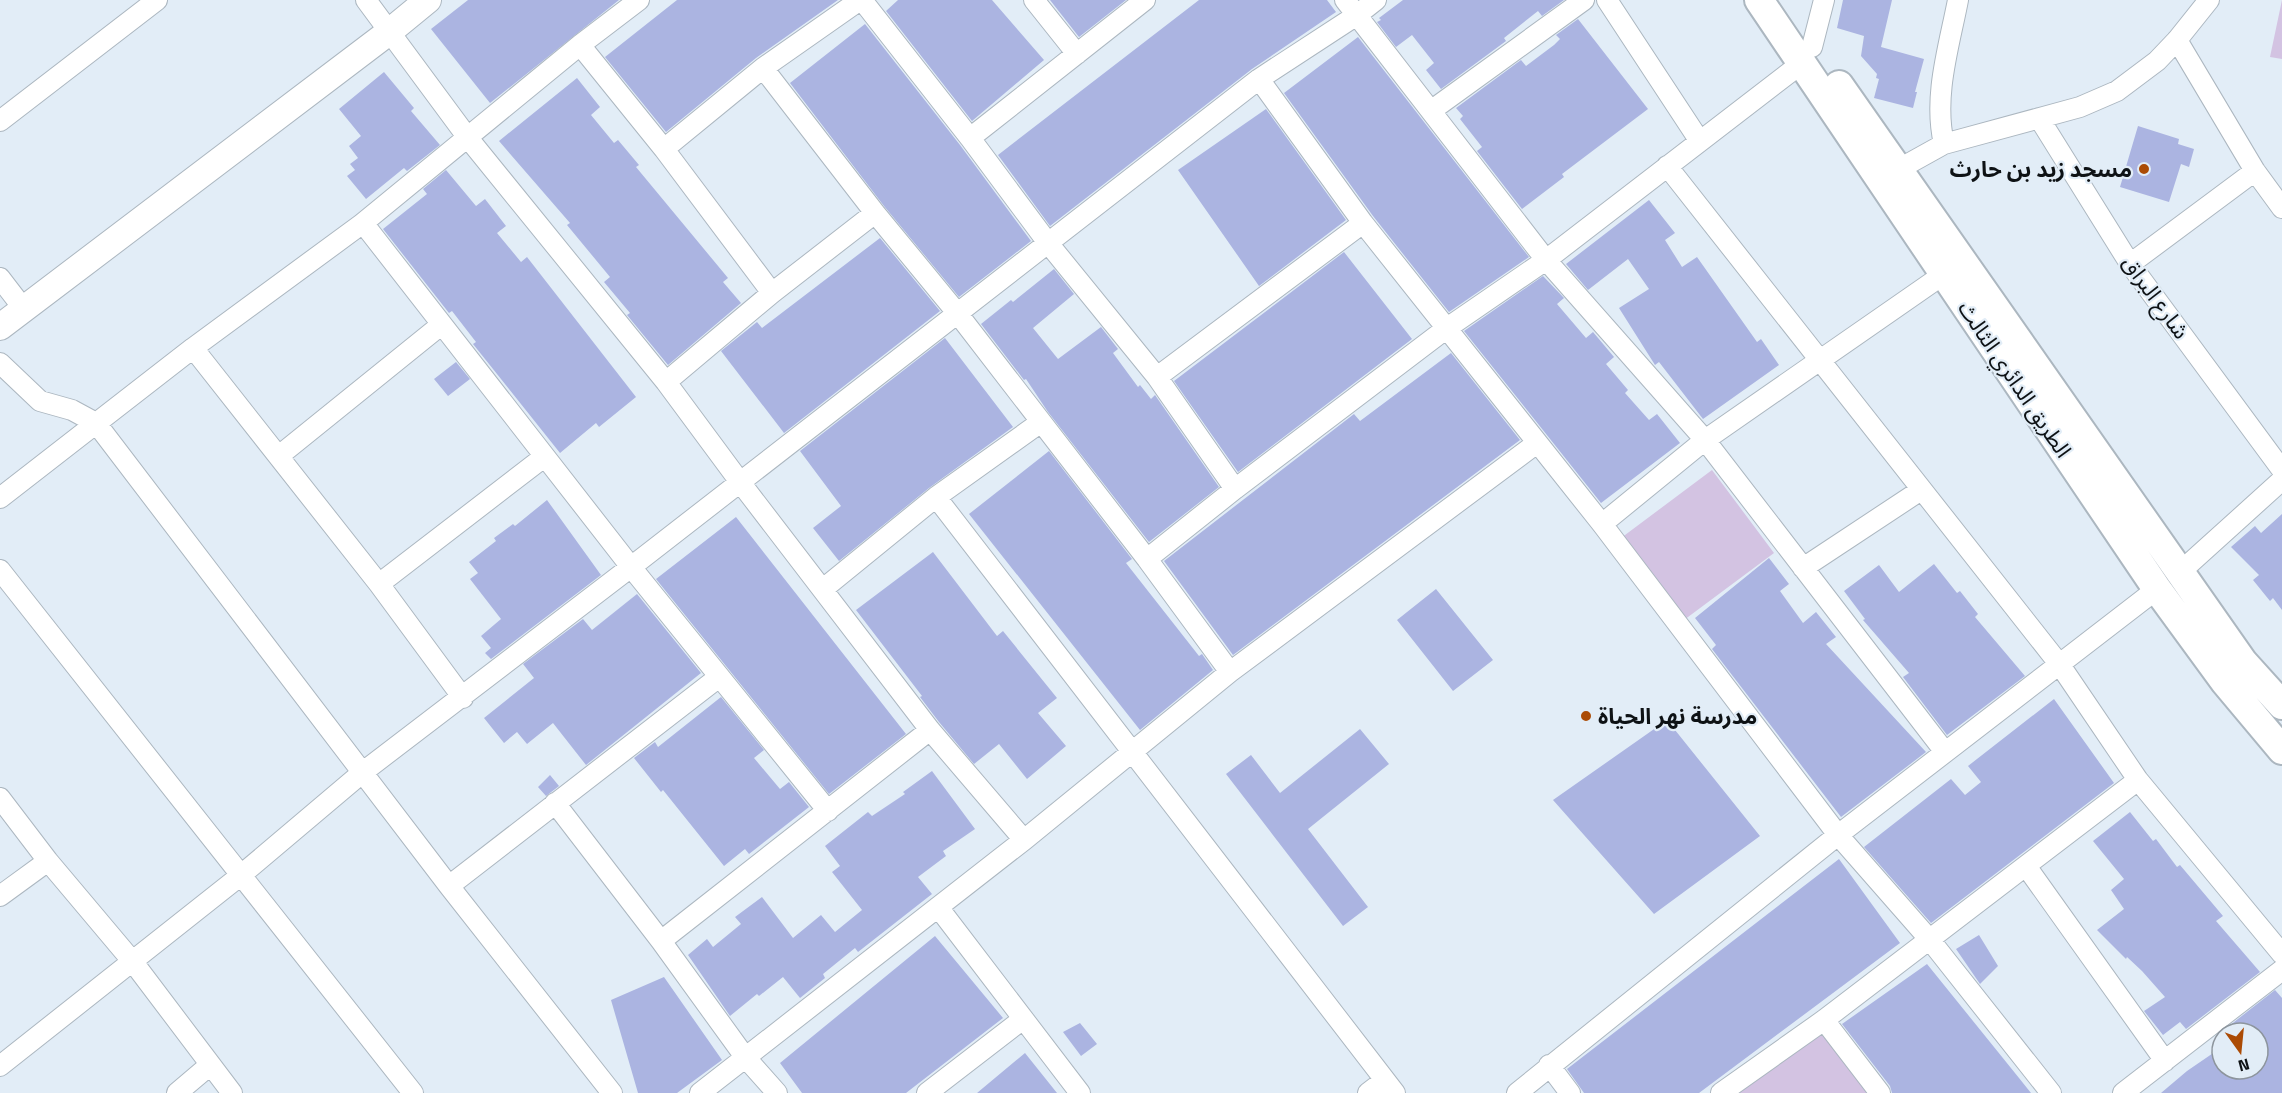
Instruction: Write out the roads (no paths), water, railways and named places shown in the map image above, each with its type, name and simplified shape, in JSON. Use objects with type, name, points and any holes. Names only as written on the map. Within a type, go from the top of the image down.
[{"type":"highway","name":"الطريق الدائري الثالث","points":[[1759,0],[1807,55],[1899,169],[2168,581],[2225,682],[2282,750]]},
{"type":"highway","name":"الطريق الدائري الثالث","points":[[1782,0],[1807,55],[1944,274],[2168,581],[2282,705]]},
{"type":"main road","points":[[0,327],[428,0]]},
{"type":"street","points":[[0,121],[157,0]]},
{"type":"street","points":[[366,0],[468,138],[666,382],[930,730],[1024,840]]},
{"type":"street","points":[[0,498],[193,348],[363,223],[580,45],[639,0]]},
{"type":"street","points":[[664,149],[763,68],[861,0],[970,138],[1048,243],[1157,377],[1235,489]]},
{"type":"street","points":[[1034,0],[1077,54]]},
{"type":"street","points":[[970,138],[1145,0]]},
{"type":"street","points":[[0,1066],[240,876],[363,772],[463,698],[1351,8],[1376,0]]},
{"type":"street","points":[[1432,110],[1584,0]]},
{"type":"street","points":[[1607,0],[1699,140]]},
{"type":"street","points":[[1147,559],[1447,328],[1546,260],[1807,55],[1824,0]]},
{"type":"street","points":[[1944,144],[1939,123],[1941,91],[1958,0]]},
{"type":"street","points":[[1899,169],[1944,144],[2080,107],[2117,91],[2157,61],[2177,40],[2208,0]]},
{"type":"street","points":[[1351,8],[1546,260],[1705,440],[1945,752]]},
{"type":"street","points":[[2177,40],[2256,171],[2282,208]]},
{"type":"street","points":[[580,45],[664,149],[772,293]]},
{"type":"street","points":[[763,68],[875,213],[958,314],[1147,559],[1230,672]]},
{"type":"street","points":[[1259,79],[1363,223],[1602,524],[1838,835],[1930,940],[2052,1093]]},
{"type":"street","name":"شارع البراق","points":[[2039,118],[2130,264],[2282,470]]},
{"type":"street","points":[[1667,166],[2060,665],[2139,780],[2282,954]]},
{"type":"street","points":[[2130,264],[2256,171]]},
{"type":"street","points":[[666,382],[772,293],[875,213]]},
{"type":"street","points":[[363,223],[631,567],[828,810]]},
{"type":"street","points":[[1157,377],[1363,223]]},
{"type":"street","points":[[1602,524],[1705,440],[1944,274]]},
{"type":"street","points":[[0,278],[23,308]]},
{"type":"street","points":[[280,455],[441,325]]},
{"type":"street","points":[[193,348],[280,455],[463,698]]},
{"type":"street","points":[[0,363],[40,401],[72,410],[96,423],[449,886],[612,1093]]},
{"type":"street","points":[[823,589],[936,497],[1041,422]]},
{"type":"street","points":[[700,1093],[1024,840],[1230,672],[1537,443]]},
{"type":"street","points":[[379,584],[544,456]]},
{"type":"street","points":[[1517,1093],[1838,835],[2168,581],[2282,480]]},
{"type":"street","points":[[1803,568],[1921,490]]},
{"type":"street","points":[[936,497],[1390,1086],[1368,1093]]},
{"type":"street","points":[[0,570],[413,1093]]},
{"type":"street","points":[[449,886],[719,677]]},
{"type":"street","points":[[661,941],[930,730]]},
{"type":"street","points":[[1721,1093],[1824,1020],[2139,780]]},
{"type":"street","points":[[0,798],[48,861],[133,962],[232,1093]]},
{"type":"street","points":[[555,803],[661,941],[745,1058],[777,1093]]},
{"type":"street","points":[[0,897],[48,861]]},
{"type":"street","points":[[2025,866],[2164,1061]]},
{"type":"street","points":[[938,907],[1080,1093]]},
{"type":"street","points":[[2123,1093],[2282,970]]},
{"type":"street","points":[[927,1093],[1023,1019]]},
{"type":"street","points":[[1824,1020],[1880,1093]]},
{"type":"street","points":[[177,1093],[210,1065]]},
{"type":"street","points":[[1549,1065],[1570,1093]]},
{"type":"place","name":"مسجد زيد بن حارث","points":[[2144,169]]},
{"type":"place","name":"مدرسة نهر الحياة","points":[[1586,716]]}]
